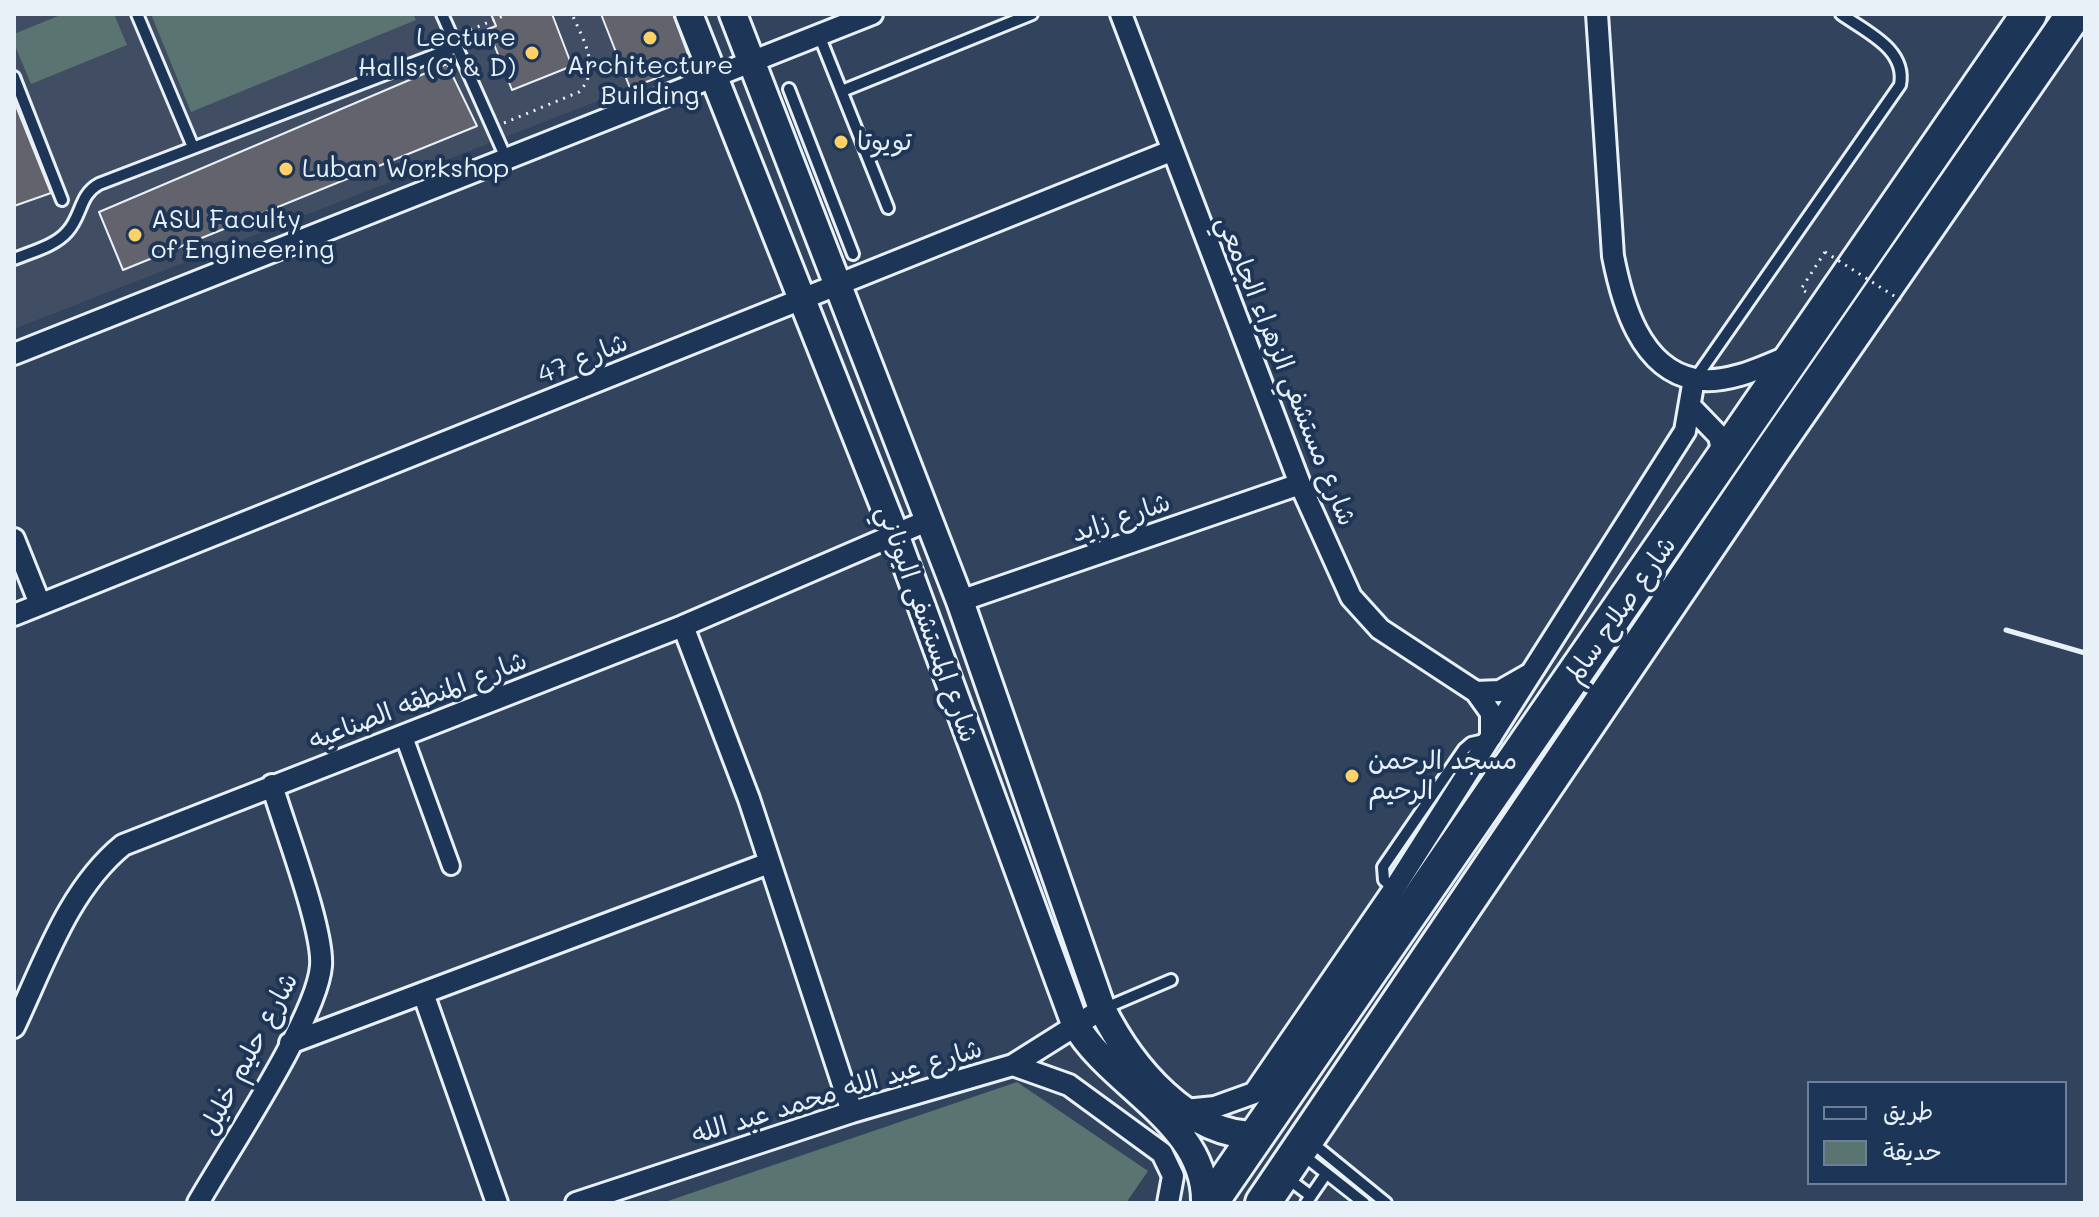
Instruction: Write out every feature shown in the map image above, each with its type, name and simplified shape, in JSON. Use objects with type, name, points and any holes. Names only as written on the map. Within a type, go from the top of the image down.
[{"type":"highway","name":"شارع صلاح سالم","points":[[1207,1203],[1724,460],[1791,355],[1829,307],[2029,14]]},
{"type":"highway","name":"شارع صلاح سالم","points":[[1263,1203],[1772,451],[2074,14]]},
{"type":"street","name":"شارع المستشفى اليوناني","points":[[689,14],[895,534],[1075,1024],[1095,1054],[1187,1143],[1203,1175],[1207,1203]]},
{"type":"street","name":"شارع المستشفى اليوناني","points":[[733,14],[752,63],[810,177],[839,285],[960,601],[1102,1009],[1131,1055],[1185,1110],[1207,1126],[1223,1132],[1257,1135]]},
{"type":"street","points":[[14,354],[872,14]]},
{"type":"street","name":"شارع مستشفي الزهراء الجامعي","points":[[1121,14],[1300,484],[1341,578],[1364,614],[1380,629],[1476,692]]},
{"type":"street","points":[[1597,14],[1611,226],[1620,291],[1632,324],[1650,352],[1675,371],[1694,379],[1741,374],[1791,355]]},
{"type":"street","name":"شارع 47","points":[[14,615],[1171,151]]},
{"type":"street","points":[[1185,1110],[1215,1107],[1254,1093],[1394,889],[1685,431],[1694,379]]},
{"type":"street","points":[[1690,406],[1719,436],[1724,460]]},
{"type":"street","name":"شارع زايد","points":[[960,601],[1300,484]]},
{"type":"street","name":"شارع المنطقه الصناعيه","points":[[14,1027],[64,921],[105,860],[145,834],[683,626],[929,520]]},
{"type":"street","points":[[14,539],[40,604]]},
{"type":"street","points":[[683,626],[725,732],[852,1112]]},
{"type":"street","points":[[1476,692],[1500,691],[1530,672]]},
{"type":"street","points":[[1476,692],[1491,713],[1491,739]]},
{"type":"street","points":[[403,734],[451,866]]},
{"type":"street","name":"شارع حليم خليل","points":[[198,1203],[290,1043],[318,983],[320,948],[272,785]]},
{"type":"street","points":[[290,1043],[769,863]]},
{"type":"street","points":[[423,993],[497,1203]]},
{"type":"street","name":"شارع عبد الله محمد عبد الله","points":[[576,1203],[852,1112],[1013,1065],[1102,1009]]},
{"type":"street","points":[[1013,1065],[1069,1085],[1162,1153],[1173,1176],[1168,1203]]},
{"type":"lane","points":[[137,14],[193,147]]},
{"type":"lane","points":[[442,14],[506,158]]},
{"type":"lane","points":[[842,91],[1008,19],[1032,14]]},
{"type":"lane","points":[[1694,379],[1900,85],[1903,71],[1896,56],[1841,14]]},
{"type":"lane","points":[[819,35],[888,208]]},
{"type":"lane","points":[[14,259],[61,238],[75,222],[89,189],[454,42]]},
{"type":"lane","points":[[14,77],[62,200]]},
{"type":"lane","points":[[789,89],[810,177],[853,254]]},
{"type":"lane","points":[[1102,1009],[1171,980]]},
{"type":"lane","points":[[1296,1155],[1364,1203]]},
{"type":"lane","points":[[1296,1155],[1309,1199]]},
{"type":"lane","points":[[1296,1155],[1386,1203]]},
{"type":"lane","points":[[1309,1199],[1326,1174]]},
{"type":"path","points":[[454,42],[508,14]]},
{"type":"path","points":[[493,128],[579,92],[586,85],[592,66],[572,14]]},
{"type":"path","points":[[1801,289],[1825,252],[1905,303]]},
{"type":"shaded area","name":"ASU Faculty of Engineering","points":[[14,14],[664,14],[687,66],[14,329]]},
{"type":"green space","points":[[63,14],[114,14],[127,45],[31,84],[14,43],[14,34]]},
{"type":"green space","points":[[151,14],[413,14],[416,20],[191,112]]},
{"type":"green space","points":[[1017,1082],[1148,1171],[1126,1203],[662,1203]]},
{"type":"building","name":"Lecture Halls (C & D)","points":[[491,14],[552,14],[572,66],[512,90],[488,29],[496,26]]},
{"type":"building","name":"Architecture Building","points":[[601,14],[673,14],[692,65],[630,88]]},
{"type":"building","name":"Luban Workshop","points":[[447,64],[477,126],[123,270],[99,212]]},
{"type":"building","points":[[14,101],[51,193],[14,206]]},
{"type":"railway","points":[[2006,630],[2085,653]]},
{"type":"place","name":"Architecture Building","points":[[650,38]]},
{"type":"place","name":"Lecture Halls (C & D)","points":[[532,53]]},
{"type":"place","name":"تويوتا","points":[[841,142]]},
{"type":"place","name":"Luban Workshop","points":[[286,169]]},
{"type":"place","name":"ASU Faculty of Engineering","points":[[135,235]]},
{"type":"place","name":"مسجد الرحمن الرحيم","points":[[1352,776]]}]
